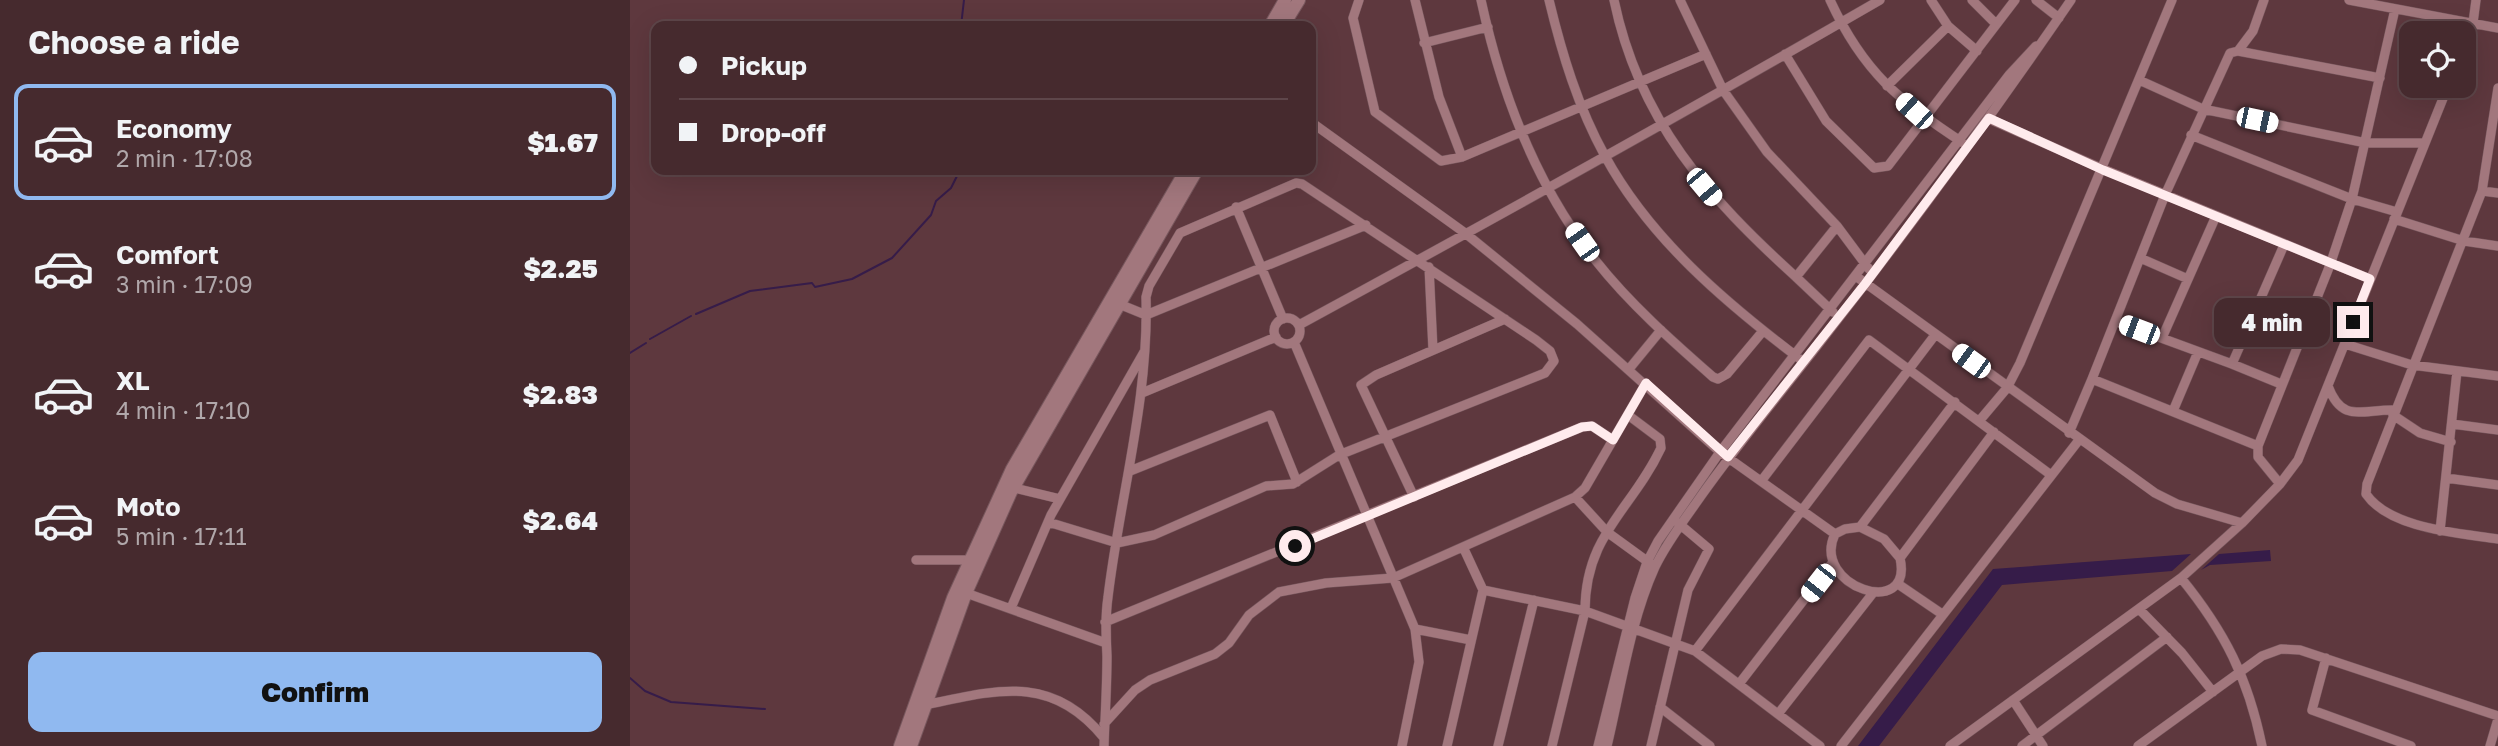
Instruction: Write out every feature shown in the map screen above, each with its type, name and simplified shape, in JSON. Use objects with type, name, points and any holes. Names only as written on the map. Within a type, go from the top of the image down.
[{"type":"main road","points":[[1273,21],[1285,0]]},
{"type":"main road","points":[[1286,21],[1299,0]]},
{"type":"main road","points":[[900,746],[930,656],[1012,468],[1048,402],[1183,175]]},
{"type":"main road","points":[[911,746],[966,593],[1014,488],[1194,175]]},
{"type":"street","points":[[1359,0],[1353,18],[1375,112],[1441,161],[1462,157],[1706,54]]},
{"type":"street","points":[[1415,0],[1439,97],[1462,157]]},
{"type":"street","points":[[1481,0],[1503,83],[1522,131],[1547,186],[1595,260],[1661,330],[1718,379],[1727,374],[1763,331]]},
{"type":"street","points":[[1549,0],[1562,54],[1582,105],[1605,155],[1646,215],[1728,303],[1800,359]]},
{"type":"street","points":[[1614,0],[1625,44],[1639,83],[1662,126],[1693,174],[1716,200],[1838,318]]},
{"type":"street","points":[[1680,0],[1723,90],[1767,152],[1837,226],[1873,274]]},
{"type":"street","points":[[1830,0],[1858,52],[1887,86],[1926,119],[1964,143]]},
{"type":"street","points":[[1299,325],[1547,186],[1662,126],[1880,0]]},
{"type":"street","points":[[1931,0],[1948,26],[1977,51]]},
{"type":"street","points":[[1972,0],[1996,24]]},
{"type":"street","points":[[1785,54],[1826,121],[1874,168],[1888,166],[2015,0]]},
{"type":"street","points":[[2036,0],[2059,18]]},
{"type":"street","points":[[1800,359],[1866,264],[1913,211],[1999,96],[2025,55],[2040,43],[2071,0]]},
{"type":"street","points":[[1980,420],[2007,388],[2020,363],[2172,0]]},
{"type":"street","points":[[2069,433],[2165,195],[2203,109],[2226,58],[2238,51],[2253,31],[2264,0]]},
{"type":"street","points":[[2349,0],[2462,21]]},
{"type":"street","points":[[2473,21],[2476,0]]},
{"type":"street","points":[[2280,484],[2258,457],[2258,446],[2330,265],[2352,198],[2395,9]]},
{"type":"street","points":[[2476,24],[2498,28]]},
{"type":"street","points":[[1887,86],[1948,26]]},
{"type":"street","points":[[1424,43],[1488,27]]},
{"type":"street","points":[[2238,51],[2380,78]]},
{"type":"street","points":[[2139,80],[2203,109],[2366,143],[2425,143]]},
{"type":"street","points":[[2498,88],[2495,138],[2482,191],[2412,365],[2367,484],[2366,494],[2393,514],[2440,531],[2498,539]]},
{"type":"street","points":[[1964,143],[1989,118],[1999,96]]},
{"type":"street","points":[[1950,746],[2181,578],[2242,523],[2280,484],[2298,460],[2443,98]]},
{"type":"street","points":[[1989,118],[2103,170],[2330,265],[2370,279]]},
{"type":"street","points":[[1316,126],[1465,233],[1646,383],[1724,454],[1835,534]]},
{"type":"street","points":[[2192,135],[2395,216],[2464,241],[2498,246]]},
{"type":"street","points":[[1048,522],[1117,543],[1154,535],[1266,486],[1297,482],[1339,455],[1545,373],[1552,367],[1550,351],[1307,186],[1296,183],[1180,233],[1149,286],[1142,393],[1117,543],[1105,622],[1104,742]]},
{"type":"street","points":[[2482,191],[2498,194]]},
{"type":"street","points":[[1236,207],[1283,319]]},
{"type":"street","points":[[1598,746],[1611,711],[1651,564],[1724,454],[1873,274],[1913,211]]},
{"type":"street","points":[[2162,338],[2216,216]]},
{"type":"street","points":[[1119,304],[1146,315],[1366,225]]},
{"type":"street","points":[[1796,277],[1837,226]]},
{"type":"street","points":[[2232,364],[2284,245]]},
{"type":"street","points":[[2140,258],[2188,279]]},
{"type":"street","points":[[1429,267],[1433,350]]},
{"type":"street","points":[[1857,277],[2155,493],[2177,504],[2242,523]]},
{"type":"street","points":[[2255,307],[2305,327]]},
{"type":"street","points":[[1276,337],[1276,324],[1283,319],[1290,318],[1299,325]]},
{"type":"street","points":[[1414,498],[1361,385],[1376,374],[1505,319]]},
{"type":"street","points":[[2115,321],[2281,384]]},
{"type":"street","points":[[1294,342],[1299,336],[1299,325]]},
{"type":"street","points":[[1629,369],[1661,330]]},
{"type":"street","points":[[1695,651],[1935,335]]},
{"type":"street","points":[[1276,337],[1282,342],[1294,342]]},
{"type":"street","points":[[1142,393],[1276,337]]},
{"type":"street","points":[[1762,480],[1864,343],[1874,341],[2050,475]]},
{"type":"street","points":[[1294,342],[1339,455],[1415,629],[1419,662],[1402,746]]},
{"type":"street","points":[[2344,344],[2412,365],[2498,376]]},
{"type":"street","points":[[1011,608],[1048,522],[1147,347]]},
{"type":"street","points":[[2173,411],[2198,352]]},
{"type":"street","points":[[2440,531],[2457,371]]},
{"type":"street","points":[[2092,379],[2258,446]]},
{"type":"street","points":[[1104,724],[1135,690],[1150,680],[1215,654],[1229,643],[1249,614],[1279,592],[1305,586],[1393,579],[1575,497],[1585,488],[1646,383]]},
{"type":"street","points":[[2328,386],[2338,406],[2346,411],[2394,413],[2420,433],[2451,442]]},
{"type":"street","points":[[1860,527],[1955,402]]},
{"type":"street","points":[[1130,471],[1270,415],[1297,482]]},
{"type":"street","points":[[1552,746],[1586,611],[1585,593],[1594,555],[1661,448],[1660,439],[1628,415]]},
{"type":"street","points":[[2452,424],[2498,430]]},
{"type":"street","points":[[1105,622],[1414,498],[1582,427],[1592,426],[1613,440]]},
{"type":"street","points":[[1900,558],[1994,432]]},
{"type":"street","points":[[1841,746],[2079,440]]},
{"type":"street","points":[[2446,478],[2498,485]]},
{"type":"street","points":[[1014,488],[1060,499]]},
{"type":"street","points":[[1575,497],[1607,532],[1651,564]]},
{"type":"street","points":[[1651,746],[1691,579],[1709,549],[1677,522]]},
{"type":"street","points":[[1860,527],[1884,539],[1900,558],[1903,568],[1898,584],[1884,592],[1873,593],[1847,580],[1833,562],[1830,550],[1835,534],[1845,528],[1860,527]]},
{"type":"street","points":[[1447,746],[1483,590],[1464,549]]},
{"type":"street","points":[[916,560],[970,561]]},
{"type":"street","points":[[1739,684],[1833,562]]},
{"type":"street","points":[[2181,578],[2205,608],[2242,671],[2262,746]]},
{"type":"street","points":[[1898,584],[1942,614]]},
{"type":"street","points":[[1483,590],[1586,611],[1695,651],[1820,746]]},
{"type":"street","points":[[966,593],[1106,643]]},
{"type":"street","points":[[1778,714],[1873,593]]},
{"type":"street","points":[[1498,746],[1534,600]]},
{"type":"street","points":[[2139,609],[2167,637],[2213,692]]},
{"type":"street","points":[[1415,629],[1471,640]]},
{"type":"street","points":[[2022,746],[2167,637]]},
{"type":"street","points":[[2138,746],[2242,671],[2272,651],[2281,649],[2326,658],[2498,718],[2490,746]]},
{"type":"street","points":[[2326,658],[2312,710],[2411,746]]},
{"type":"street","points":[[925,705],[992,691],[1022,690],[1064,701],[1080,712],[1104,742]]},
{"type":"street","points":[[2013,700],[2043,746]]},
{"type":"street","points":[[1660,708],[1710,746]]},
{"type":"street","points":[[1607,746],[1611,711]]},
{"type":"shaded area","points":[[2270,550],[2271,561],[2210,565],[2201,570],[2219,554]]},
{"type":"shaded area","points":[[2191,554],[2172,571],[2002,585],[1879,746],[1858,746],[1993,569]]},
{"type":"waterway","points":[[962,21],[964,0]]},
{"type":"waterway","points":[[696,314],[750,291],[812,283],[815,287],[852,279],[892,258],[931,215],[936,201],[951,188],[958,175]]},
{"type":"waterway","points":[[650,339],[691,316]]},
{"type":"waterway","points":[[630,353],[646,343]]},
{"type":"waterway","points":[[630,678],[645,691],[671,702],[765,709]]},
{"type":"route","points":[[1295,546],[1582,427],[1600,429],[1613,440],[1646,383],[1728,457],[1865,284],[1989,118],[2103,170],[2330,265],[2370,279],[2353,322]]}]
